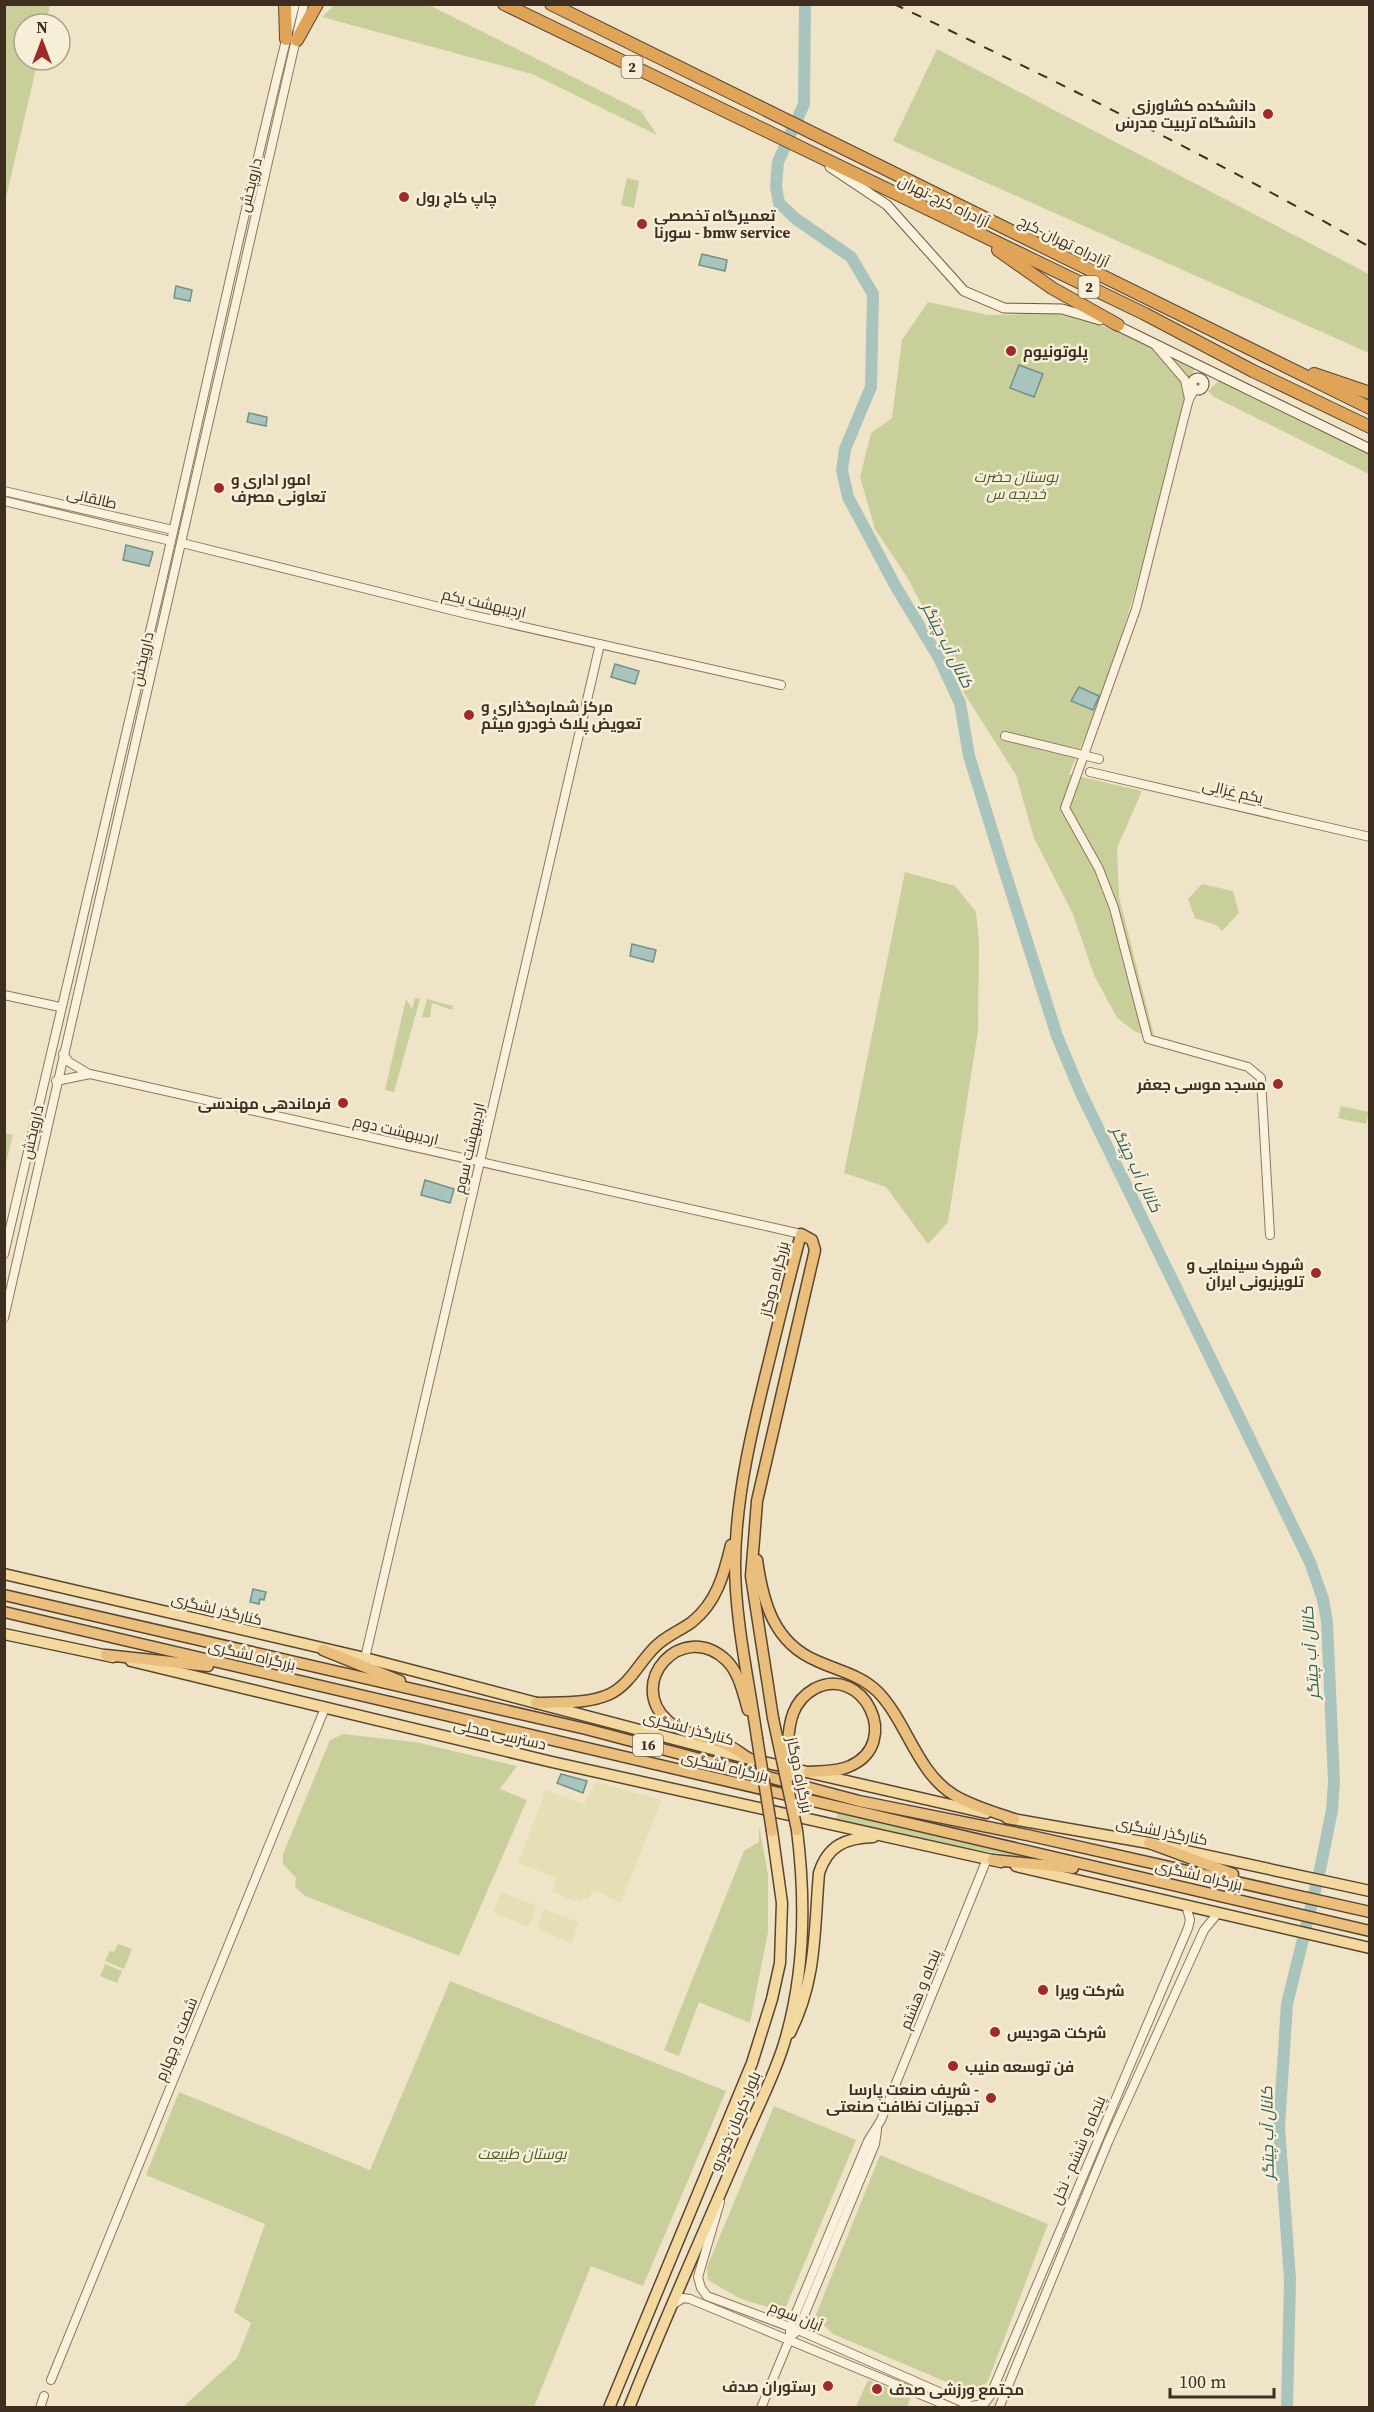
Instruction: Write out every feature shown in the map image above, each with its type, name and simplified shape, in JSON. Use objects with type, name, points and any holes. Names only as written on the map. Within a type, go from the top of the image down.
[{"type":"highway","points":[[285,4],[292,40]]},
{"type":"highway","points":[[292,40],[317,4]]},
{"type":"highway","name":"آزادراه کرج-تهران","points":[[504,4],[1145,314],[1253,371],[1370,427]]},
{"type":"highway","name":"آزادراه تهران-کرج","points":[[551,4],[644,52],[1370,408]]},
{"type":"highway","points":[[564,4],[593,25]]},
{"type":"highway","points":[[968,229],[1052,288],[1118,325]]},
{"type":"highway","points":[[1291,369],[1320,375],[1370,393]]},
{"type":"highway","name":"بزرگراه دوگاز","points":[[772,1831],[740,1622],[735,1565],[737,1521],[745,1467],[762,1389],[801,1234],[812,1240],[814,1250],[757,1501],[751,1576],[773,1718],[797,1830]]},
{"type":"highway","points":[[536,1703],[594,1699],[610,1694],[624,1685],[654,1647],[693,1621],[709,1605],[721,1584],[737,1521]]},
{"type":"highway","points":[[754,1540],[761,1593],[768,1614],[781,1634],[815,1660],[861,1678],[879,1693],[933,1776],[953,1795],[1014,1819]]},
{"type":"highway","name":"بزرگراه لشگری","points":[[4,1595],[596,1732],[859,1801],[1370,1912]]},
{"type":"highway","name":"بزرگراه لشگری","points":[[4,1612],[1370,1930]]},
{"type":"highway","points":[[750,1760],[729,1746],[684,1730],[668,1721],[653,1695],[657,1669],[665,1658],[680,1649],[697,1646],[714,1651],[727,1661],[737,1677],[757,1738]]},
{"type":"highway","points":[[323,1650],[446,1697]]},
{"type":"highway","points":[[106,1655],[261,1672]]},
{"type":"highway","points":[[791,1803],[788,1744],[789,1727],[794,1709],[805,1694],[822,1685],[832,1684],[856,1690],[866,1699],[877,1730],[874,1744],[864,1757],[850,1767],[809,1772]]},
{"type":"highway","points":[[1149,1843],[1291,1893]]},
{"type":"highway","points":[[990,1860],[1117,1872]]},
{"type":"main road","points":[[806,151],[887,205],[964,291],[1004,308],[1072,311],[1118,325],[1370,449]]},
{"type":"main road","points":[[1195,389],[1203,388],[1196,363]]},
{"type":"main road","points":[[1201,379],[1214,372]]},
{"type":"main road","name":"کنارگذر لشگری","points":[[4,1574],[365,1658],[750,1760],[1014,1819],[1149,1843],[1370,1891]]},
{"type":"main road","points":[[4,1634],[106,1655]]},
{"type":"main road","name":"دسترسی محلی","points":[[106,1655],[325,1708],[888,1836]]},
{"type":"main road","name":"بلوار کرمان خودرو","points":[[629,2408],[669,2308],[725,2184],[783,2046],[803,1934],[804,1886],[797,1830]]},
{"type":"main road","name":"بلوار کرمان خودرو","points":[[609,2408],[752,2063],[772,1999],[780,1963],[782,1904],[772,1831]]},
{"type":"main road","points":[[783,2046],[800,2012],[811,1979],[819,1873],[823,1860],[833,1847],[848,1840],[888,1836],[1370,1948]]},
{"type":"street","name":"داروپخش","points":[[4,1318],[228,345],[292,40],[295,4]]},
{"type":"street","name":"داروپخش","points":[[4,1254],[60,1007],[104,833],[217,343],[236,250],[292,40],[304,4]]},
{"type":"street","points":[[236,250],[240,258],[247,256]]},
{"type":"street","points":[[1153,342],[1185,380],[1189,399]]},
{"type":"street","points":[[217,343],[228,345]]},
{"type":"street","points":[[1195,389],[1189,399],[1136,609],[1065,808],[1099,869],[1114,908],[1148,1039],[1248,1067],[1261,1078],[1270,1235]]},
{"type":"street","name":"طالقانی","points":[[4,491],[173,530]]},
{"type":"street","name":"طالقانی","points":[[4,501],[171,541]]},
{"type":"street","name":"اردیبهشت یکم","points":[[182,543],[600,644],[781,685]]},
{"type":"street","name":"اردیبهشت سوم","points":[[365,1658],[600,644]]},
{"type":"street","points":[[1005,736],[1099,759]]},
{"type":"street","name":"یکم غزالی","points":[[1090,772],[1370,837]]},
{"type":"street","points":[[4,995],[60,1007]]},
{"type":"street","name":"اردیبهشت دوم","points":[[63,1054],[69,1062],[90,1074],[801,1234]]},
{"type":"street","name":"اردیبهشت دوم","points":[[57,1082],[90,1074]]},
{"type":"street","points":[[45,1077],[57,1082]]},
{"type":"street","name":"شصت و چهارم","points":[[51,2380],[325,1708]]},
{"type":"street","name":"پنجاه و هشتم","points":[[761,2408],[876,2144],[877,2130],[990,1860]]},
{"type":"street","name":"پنجاه و ششم - نخل","points":[[983,2406],[995,2385],[1096,2141],[1188,1928],[1190,1920],[1186,1905]]},
{"type":"street","name":"پنجاه و ششم - نخل","points":[[997,2408],[1108,2142],[1204,1930],[1218,1913]]},
{"type":"street","points":[[1096,2141],[1108,2142]]},
{"type":"street","name":"آبان سوم","points":[[725,2184],[698,2277],[701,2288],[707,2296],[794,2329],[971,2406],[983,2406],[989,2403],[997,2408]]},
{"type":"street","name":"آبان سوم","points":[[669,2308],[683,2298],[690,2299],[790,2338],[953,2408]]},
{"type":"street","points":[[40,2408],[44,2396]]},
{"type":"shaded area","points":[[595,1782],[662,1800],[620,1903],[593,1889],[588,1900],[583,1897],[581,1902],[576,1900],[575,1902],[552,1891],[557,1878],[518,1863],[546,1790],[584,1804]]},
{"type":"shaded area","points":[[501,1892],[537,1906],[529,1927],[493,1912]]},
{"type":"shaded area","points":[[544,1909],[579,1923],[571,1943],[537,1929]]},
{"type":"green space","points":[[5,4],[50,5],[49,12],[12,12],[12,72],[35,72],[5,202]]},
{"type":"green space","points":[[427,4],[641,111],[657,135],[532,74],[322,17],[334,5]]},
{"type":"green space","points":[[937,49],[1369,274],[1369,353],[893,141]]},
{"type":"green space","points":[[627,178],[639,181],[634,208],[621,205]]},
{"type":"green space","name":"بوستان حضرت خدیجه س","points":[[928,302],[988,315],[1058,314],[1121,331],[1140,340],[1166,360],[1180,375],[1186,396],[1136,588],[1106,682],[1069,774],[1142,791],[1117,848],[1119,897],[1155,1039],[1136,1032],[1117,1018],[1094,975],[1073,914],[1034,838],[1016,775],[959,685],[939,638],[907,577],[875,529],[860,477],[871,433],[892,418],[902,340]]},
{"type":"green space","points":[[1162,349],[1193,365],[1194,370],[1189,384]]},
{"type":"green space","points":[[1220,380],[1369,453],[1369,474],[1214,397],[1208,391]]},
{"type":"green space","points":[[905,872],[955,886],[976,912],[979,943],[978,1031],[948,1222],[928,1244],[886,1187],[844,1173]]},
{"type":"green space","points":[[1202,884],[1233,891],[1239,913],[1222,931],[1216,925],[1195,918],[1188,899]]},
{"type":"green space","points":[[415,998],[420,999],[394,1092],[385,1090],[406,999],[412,1009]]},
{"type":"green space","points":[[427,999],[453,1006],[452,1010],[432,1003],[430,1018],[422,1017]]},
{"type":"green space","points":[[1341,1106],[1369,1112],[1366,1124],[1338,1118]]},
{"type":"green space","points":[[4,1133],[13,1135],[5,1167]]},
{"type":"green space","points":[[343,1734],[415,1742],[517,1766],[500,1789],[527,1800],[459,1956],[305,1896],[295,1887],[296,1878],[283,1864],[283,1854],[330,1740]]},
{"type":"green space","points":[[837,1813],[1075,1865],[944,1845],[836,1820]]},
{"type":"green space","points":[[759,1826],[768,1875],[768,1932],[750,2023],[699,2002],[679,2056],[664,2050],[744,1851],[759,1842]]},
{"type":"green space","points":[[118,1944],[132,1949],[124,1969],[105,1961],[110,1951],[114,1952]]},
{"type":"green space","points":[[105,1964],[122,1971],[117,1983],[100,1976]]},
{"type":"green space","name":"بوستان طبیعت","points":[[450,1981],[726,2091],[643,2286],[591,2266],[534,2407],[183,2407],[237,2358],[251,2323],[234,2312],[265,2224],[146,2175],[179,2092],[370,2170]]},
{"type":"green space","points":[[774,2106],[856,2140],[784,2312],[741,2299],[708,2280],[707,2267]]},
{"type":"green space","points":[[880,2155],[1048,2224],[988,2381],[975,2394],[833,2334],[815,2317]]},
{"type":"green space","name":"مجتمع ورزشی صدف","points":[[868,2380],[911,2397],[907,2407],[856,2407]]},
{"type":"water","points":[[702,254],[727,260],[725,271],[699,265]]},
{"type":"water","points":[[176,286],[192,290],[190,301],[174,298]]},
{"type":"water","points":[[1019,365],[1043,374],[1034,397],[1010,388]]},
{"type":"water","points":[[249,413],[267,417],[266,426],[247,422]]},
{"type":"water","points":[[126,545],[153,552],[149,566],[123,560]]},
{"type":"water","points":[[615,664],[639,671],[635,684],[611,677]]},
{"type":"water","points":[[1079,687],[1099,696],[1093,710],[1071,701]]},
{"type":"water","points":[[632,944],[656,950],[653,962],[630,956]]},
{"type":"water","points":[[425,1180],[454,1189],[450,1203],[421,1195]]},
{"type":"water","points":[[253,1589],[266,1592],[264,1600],[260,1599],[259,1604],[250,1602]]},
{"type":"water","points":[[561,1774],[587,1781],[583,1793],[557,1783]]},
{"type":"waterway","name":"کانال آب چیتگر","points":[[805,4],[804,104],[778,162],[776,187],[779,203],[796,219],[851,257],[873,294],[871,387],[845,449],[842,470],[848,497],[896,587],[939,658],[960,703],[969,756],[1057,1036],[1080,1091],[1310,1562],[1323,1599],[1327,1622],[1334,1782],[1332,1810],[1320,1870],[1287,2004],[1279,2127],[1290,2279],[1287,2408]]},
{"type":"railway","points":[[894,4],[1134,121],[1370,247]]},
{"type":"place","name":"دانشکده کشاورزی دانشگاه تربیت مدرس","points":[[1268,114]]},
{"type":"place","name":"چاپ کاج رول","points":[[404,197]]},
{"type":"place","name":"تعمیرگاه تخصصی سورنا - bmw service","points":[[642,224]]},
{"type":"place","name":"پلوتونیوم","points":[[1011,351]]},
{"type":"place","name":"امور اداری و تعاونی مصرف","points":[[219,488]]},
{"type":"place","name":"مرکز شماره‌گذاری و تعویض پلاک خودرو میثم","points":[[469,715]]},
{"type":"place","name":"مسجد موسی جعفر","points":[[1278,1084]]},
{"type":"place","name":"فرماندهی مهندسی","points":[[343,1103]]},
{"type":"place","name":"شهرک سینمایی و تلویزیونی ایران","points":[[1316,1273]]},
{"type":"place","name":"شرکت ویرا","points":[[1043,1990]]},
{"type":"place","name":"شرکت هودیس","points":[[995,2032]]},
{"type":"place","name":"فن توسعه منیب","points":[[953,2066]]},
{"type":"place","name":"شریف صنعت پارسا - تجهیزات نظافت صنعتی","points":[[991,2098]]},
{"type":"place","name":"رستوران صدف","points":[[828,2386]]},
{"type":"place","name":"مجتمع ورزشی صدف","points":[[877,2389]]}]
